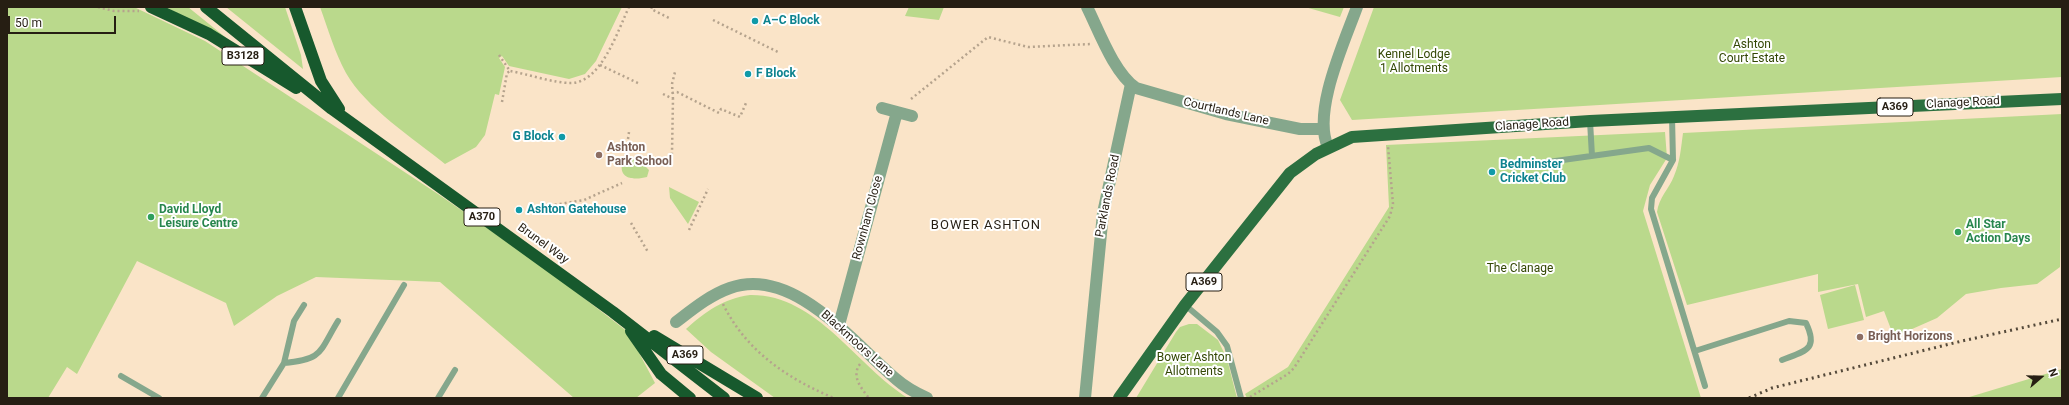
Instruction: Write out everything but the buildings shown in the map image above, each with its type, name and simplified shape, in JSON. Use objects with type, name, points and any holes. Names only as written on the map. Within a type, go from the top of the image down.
[{"type":"highway","name":"A370","points":[[206,7],[332,109]]},
{"type":"highway","points":[[295,7],[321,81],[331,98],[350,122]]},
{"type":"highway","name":"B3128","points":[[148,8],[210,34],[332,109]]},
{"type":"highway","name":"Brunel Way","points":[[332,109],[613,312],[724,398]]},
{"type":"highway","name":"A369","points":[[613,312],[757,398]]},
{"type":"highway","points":[[623,320],[661,374],[690,398]]},
{"type":"highway","name":"Brunel Way","points":[[697,377],[716,398]]},
{"type":"main road","name":"Clanage Road","points":[[1119,397],[1185,305],[1290,173],[1301,163],[1328,147],[1352,137],[1590,121],[2062,99]]},
{"type":"street","points":[[1087,7],[1119,69],[1131,84]]},
{"type":"street","points":[[1328,147],[1322,129],[1326,95],[1357,7]]},
{"type":"street","name":"Courtlands Lane","points":[[1131,84],[1144,90],[1213,111],[1300,129],[1322,129]]},
{"type":"street","name":"Parklands Road","points":[[1085,398],[1103,213],[1131,84]]},
{"type":"street","points":[[882,108],[912,116]]},
{"type":"street","name":"Rownham Close","points":[[838,325],[897,112]]},
{"type":"street","name":"Blackmoors Lane","points":[[676,322],[717,293],[743,285],[773,287],[816,307],[838,325],[897,380],[927,398]]},
{"type":"lane","points":[[1672,117],[1673,160],[1652,198],[1651,209],[1705,386]]},
{"type":"lane","points":[[1590,121],[1592,156]]},
{"type":"lane","points":[[1541,163],[1649,148],[1673,160]]},
{"type":"lane","points":[[338,398],[404,285]]},
{"type":"lane","points":[[262,398],[284,363],[294,320],[304,305]]},
{"type":"lane","points":[[1185,305],[1217,332],[1227,346],[1241,398]]},
{"type":"lane","points":[[284,363],[305,361],[316,357],[338,321]]},
{"type":"lane","points":[[1695,351],[1789,321],[1806,323],[1812,336],[1811,345],[1805,352],[1782,360]]},
{"type":"lane","points":[[438,398],[455,370]]},
{"type":"lane","points":[[121,376],[159,398]]},
{"type":"path","points":[[98,7],[114,11],[140,11],[148,8]]},
{"type":"path","points":[[499,55],[510,70],[571,83],[588,77],[600,64],[629,7]]},
{"type":"path","points":[[652,7],[651,9],[671,19]]},
{"type":"path","points":[[713,20],[780,53]]},
{"type":"path","points":[[911,100],[988,37],[1028,47],[1105,44]]},
{"type":"path","points":[[600,64],[640,84]]},
{"type":"path","points":[[502,102],[507,72],[510,70]]},
{"type":"path","points":[[668,162],[672,153],[672,84],[675,72]]},
{"type":"path","points":[[672,92],[677,92],[719,113],[721,108],[740,117],[746,103]]},
{"type":"path","points":[[663,94],[672,99]]},
{"type":"path","points":[[628,139],[629,132]]},
{"type":"path","points":[[1247,398],[1288,374],[1294,368],[1390,216],[1393,204],[1388,142]]},
{"type":"path","points":[[535,208],[584,200],[622,183]]},
{"type":"path","points":[[689,230],[708,189]]},
{"type":"path","points":[[631,223],[648,252]]},
{"type":"path","points":[[717,293],[739,331],[770,362],[795,380],[834,398]]},
{"type":"path","points":[[868,354],[858,366],[856,374],[860,385],[869,398]]},
{"type":"green space","points":[[7,7],[134,7],[205,41],[438,194],[546,269],[628,332],[655,383],[636,398],[574,398],[440,282],[316,277],[277,296],[234,326],[226,303],[137,261],[77,374],[67,367],[48,398],[7,398],[7,34],[11,34],[7,33]]},
{"type":"green space","points":[[166,7],[188,7],[240,49]]},
{"type":"green space","points":[[226,7],[285,7],[301,55],[303,69]]},
{"type":"green space","points":[[320,7],[622,7],[596,61],[585,74],[569,79],[509,66],[502,56],[499,58],[505,67],[499,95],[495,94],[485,135],[476,147],[445,164],[391,122],[365,98],[355,86],[338,57]]},
{"type":"green space","points":[[909,7],[944,7],[939,20],[905,16]]},
{"type":"green space","points":[[1305,7],[1344,7],[1340,17]]},
{"type":"green space","points":[[1374,7],[2062,7],[2062,77],[1352,120],[1340,100]]},
{"type":"green space","points":[[2062,114],[2060,267],[2037,284],[1966,294],[1937,318],[1894,337],[1884,311],[1866,317],[1858,284],[1818,292],[1818,274],[1687,305],[1657,212],[1662,197],[1672,181],[1678,165],[1683,133]]},
{"type":"green space","name":"The Clanage","points":[[1665,132],[1667,158],[1650,185],[1643,211],[1701,398],[1247,398],[1245,394],[1288,367],[1389,207],[1386,145]]},
{"type":"green space","points":[[630,159],[639,160],[649,170],[647,177],[629,178],[623,173],[622,164]]},
{"type":"green space","points":[[669,187],[699,202],[688,224],[670,198]]},
{"type":"green space","points":[[1855,285],[1864,320],[1828,329],[1820,295]]},
{"type":"green space","points":[[750,295],[774,298],[796,306],[816,319],[835,334],[889,384],[908,398],[775,398],[711,352],[686,329],[715,307],[731,299]]},
{"type":"green space","name":"Bower Ashton Allotments","points":[[1189,324],[1197,324],[1218,340],[1227,359],[1237,398],[1136,398],[1176,332],[1180,327]]},
{"type":"green space","points":[[2062,369],[2062,398],[1966,398]]},
{"type":"railway","points":[[1749,398],[1772,388],[1962,341],[2062,319]]},
{"type":"place","name":"A–C Block","points":[[755,21]]},
{"type":"place","name":"F Block","points":[[748,74]]},
{"type":"place","name":"G Block","points":[[562,137]]},
{"type":"place","name":"Ashton Park School","points":[[599,155]]},
{"type":"place","name":"Bedminster Cricket Club","points":[[1492,172]]},
{"type":"place","name":"Ashton Gatehouse","points":[[519,210]]},
{"type":"place","name":"David Lloyd Leisure Centre","points":[[151,217]]},
{"type":"place","name":"All Star Action Days","points":[[1958,232]]},
{"type":"place","name":"Bright Horizons","points":[[1860,337]]},
{"type":"district","name":"BOWER ASHTON","points":[[986,226]]},
{"type":"park label","name":"Ashton Court Estate","points":[[1752,52]]},
{"type":"park label","name":"Kennel Lodge 1 Allotments","points":[[1414,62]]}]
